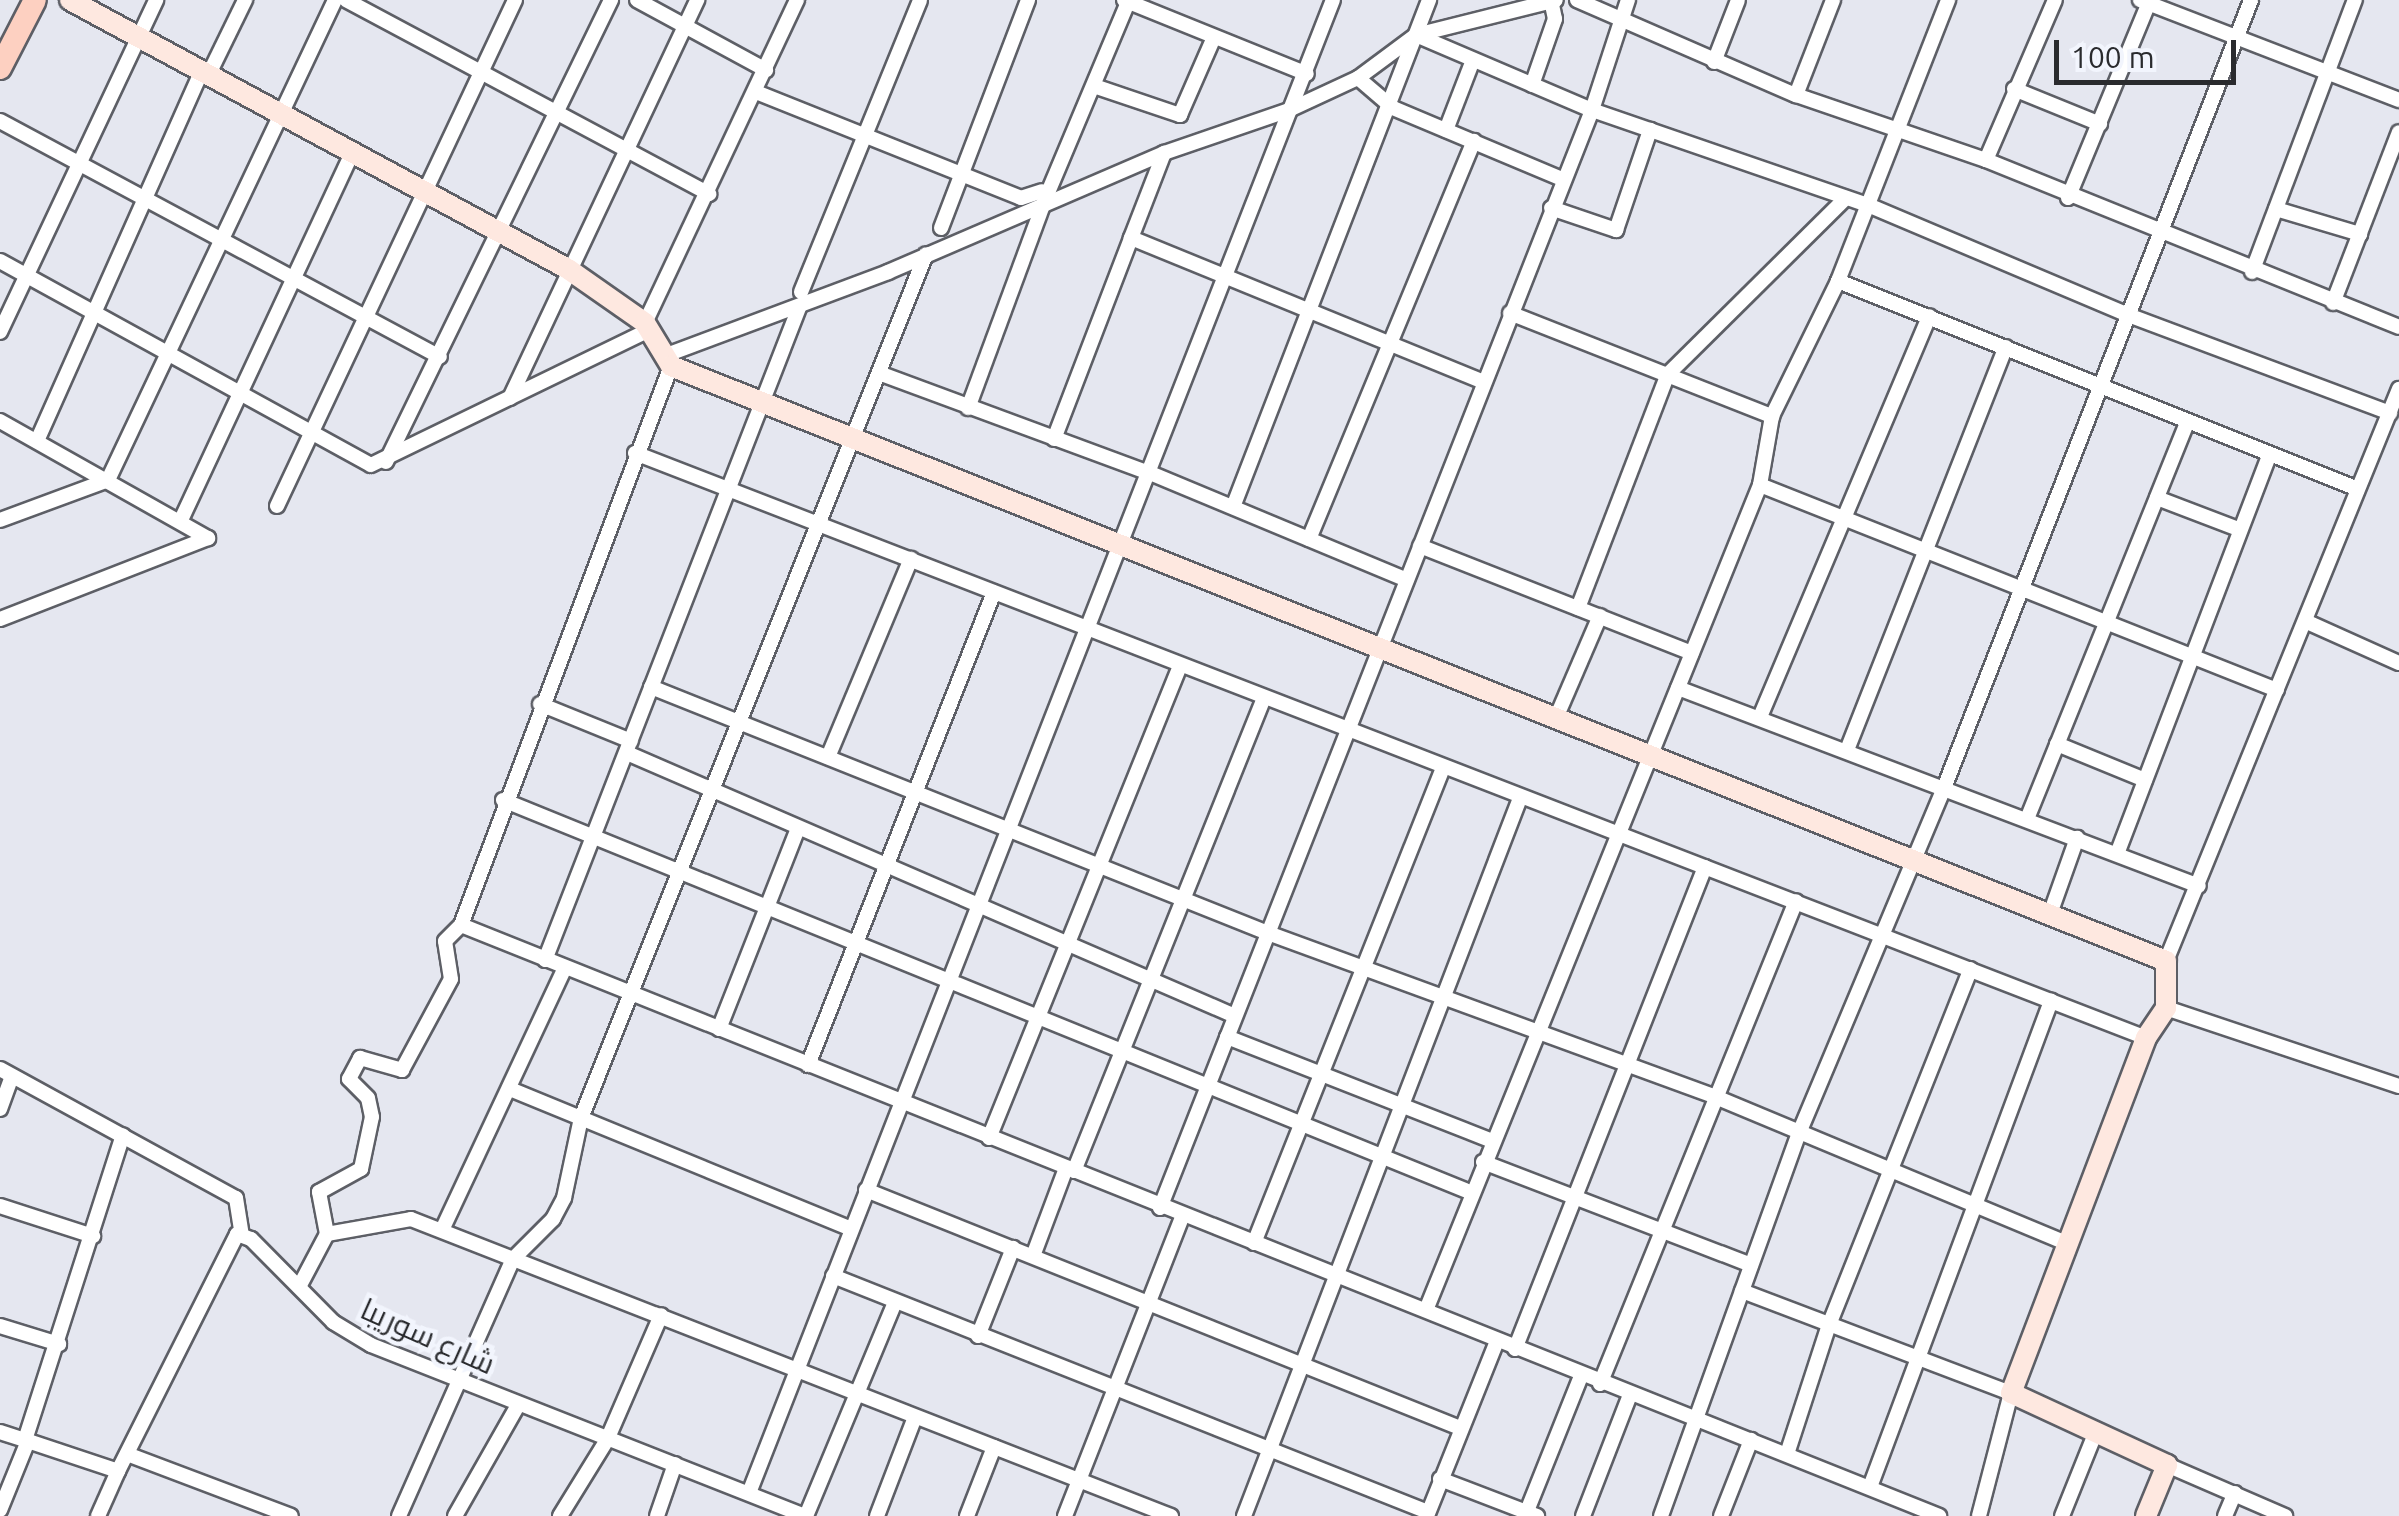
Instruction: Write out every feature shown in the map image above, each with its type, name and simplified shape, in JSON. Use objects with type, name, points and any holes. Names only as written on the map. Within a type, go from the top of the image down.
[{"type":"main road","points":[[0,68],[35,0]]},
{"type":"street","points":[[70,0],[350,156],[568,269],[648,326],[670,360],[764,404],[1379,650],[1915,857],[2166,961]]},
{"type":"street","points":[[0,332],[156,0]]},
{"type":"street","points":[[37,441],[145,198],[204,74],[245,0]]},
{"type":"street","points":[[0,520],[108,480],[336,0]]},
{"type":"street","points":[[346,0],[555,116],[710,194]]},
{"type":"street","points":[[277,506],[514,0]]},
{"type":"street","points":[[386,462],[611,0]]},
{"type":"street","points":[[637,0],[766,70]]},
{"type":"street","points":[[510,399],[697,0]]},
{"type":"street","points":[[0,262],[371,465],[386,462],[648,326],[797,0]]},
{"type":"street","points":[[545,960],[920,0]]},
{"type":"street","points":[[941,228],[1028,0]]},
{"type":"street","points":[[749,1494],[1306,74],[1331,0]]},
{"type":"street","points":[[1233,507],[1392,108],[1429,0]]},
{"type":"street","points":[[1577,0],[1796,95],[1896,134],[1986,160],[2068,198],[2399,327]]},
{"type":"street","points":[[1160,1208],[1592,110],[1628,0]]},
{"type":"street","points":[[1714,62],[1738,0]]},
{"type":"street","points":[[1796,95],[1834,0]]},
{"type":"street","points":[[1426,1310],[1534,1030],[1620,838],[1760,484],[1772,416],[1838,281],[1948,0]]},
{"type":"street","points":[[1986,160],[2055,0]]},
{"type":"street","points":[[1660,1516],[1798,1133],[1944,788],[2251,0]]},
{"type":"street","points":[[2252,272],[2354,0]]},
{"type":"street","points":[[968,408],[1044,202],[1126,1],[1306,74]]},
{"type":"street","points":[[299,1287],[327,1234],[319,1192],[361,1169],[372,1116],[368,1098],[349,1079],[360,1058],[394,1072],[405,1067],[453,974],[445,941],[461,925],[503,800],[670,360],[800,300],[926,254],[1164,153],[1289,110],[1358,78],[1416,35],[1553,1],[1549,46],[1532,85]]},
{"type":"street","points":[[2068,198],[2146,1],[2399,100]]},
{"type":"street","points":[[1416,35],[1592,110],[1868,205],[2128,315],[2390,413]]},
{"type":"street","points":[[1094,86],[1180,115],[1214,37]]},
{"type":"street","points":[[1446,130],[1473,60]]},
{"type":"street","points":[[1358,78],[1392,108],[1562,179]]},
{"type":"street","points":[[2014,89],[2100,124]]},
{"type":"street","points":[[756,92],[866,132],[1027,199],[1055,182]]},
{"type":"street","points":[[0,121],[440,357]]},
{"type":"street","points":[[1551,208],[1616,230],[1650,130]]},
{"type":"street","points":[[2333,303],[2399,132]]},
{"type":"street","points":[[1310,539],[1474,141]]},
{"type":"street","points":[[1054,439],[1164,153]]},
{"type":"street","points":[[181,520],[350,156]]},
{"type":"street","points":[[1578,608],[1668,374],[1846,198]]},
{"type":"street","points":[[2276,209],[2360,234]]},
{"type":"street","points":[[1131,238],[1394,342],[1482,382]]},
{"type":"street","points":[[398,1516],[513,1259],[553,1219],[564,1198],[581,1118],[926,254]]},
{"type":"street","points":[[1838,281],[2358,490]]},
{"type":"street","points":[[1510,313],[1772,416]]},
{"type":"street","points":[[1760,717],[1929,316]]},
{"type":"street","points":[[1846,750],[2006,347]]},
{"type":"street","points":[[879,373],[1150,474],[1407,580]]},
{"type":"street","points":[[1979,1516],[2011,1393],[2066,1242],[2146,1038],[2166,1008],[2166,961],[2399,389]]},
{"type":"street","points":[[0,421],[208,534],[206,542],[0,620]]},
{"type":"street","points":[[2027,819],[2188,422]]},
{"type":"street","points":[[635,453],[912,558],[1347,733],[1620,838],[1884,933],[2146,1038]]},
{"type":"street","points":[[2117,854],[2238,529],[2270,454]]},
{"type":"street","points":[[1760,484],[2277,690]]},
{"type":"street","points":[[2157,498],[2238,529]]},
{"type":"street","points":[[1420,546],[1692,653]]},
{"type":"street","points":[[828,756],[912,558]]},
{"type":"street","points":[[808,1066],[994,592]]},
{"type":"street","points":[[1556,718],[1600,616]]},
{"type":"street","points":[[2305,620],[2399,663]]},
{"type":"street","points":[[990,1138],[1180,666]]},
{"type":"street","points":[[651,687],[1268,933],[1713,1096],[2066,1242]]},
{"type":"street","points":[[1678,688],[2199,886]]},
{"type":"street","points":[[1033,1256],[1264,698]]},
{"type":"street","points":[[540,704],[713,791],[1235,1016]]},
{"type":"street","points":[[2057,744],[2145,780]]},
{"type":"street","points":[[1254,1243],[1443,768]]},
{"type":"street","points":[[1244,1516],[1308,1363],[1382,1156],[1520,798]]},
{"type":"street","points":[[503,800],[767,911],[949,980],[1207,1090],[1470,1192]]},
{"type":"street","points":[[718,1030],[798,828]]},
{"type":"street","points":[[2050,914],[2077,838]]},
{"type":"street","points":[[1515,1349],[1705,867]]},
{"type":"street","points":[[1600,1384],[1713,1096],[1796,901]]},
{"type":"street","points":[[461,925],[1160,1208],[1426,1310],[1600,1384],[1870,1487],[1911,1511],[1939,1516]]},
{"type":"street","points":[[443,1228],[565,968]]},
{"type":"street","points":[[1787,1454],[1829,1325],[1971,970]]},
{"type":"street","points":[[1870,1487],[1914,1359],[2051,1002]]},
{"type":"street","points":[[2166,1008],[2399,1086]]},
{"type":"street","points":[[1228,1037],[1492,1141]]},
{"type":"street","points":[[0,1109],[6,1073],[236,1198],[242,1234],[229,1245],[98,1516]]},
{"type":"street","points":[[510,1089],[851,1229]]},
{"type":"street","points":[[0,1510],[59,1344],[123,1135]]},
{"type":"street","points":[[1484,1162],[1751,1265]]},
{"type":"street","points":[[866,1190],[1308,1363],[1460,1428]]},
{"type":"street","points":[[0,1207],[93,1236]]},
{"type":"street","points":[[1065,1516],[1183,1215]]},
{"type":"street","points":[[327,1234],[396,1218],[443,1228],[513,1259],[797,1367],[1169,1516]]},
{"type":"street","name":"شارع سوريبا","points":[[242,1234],[354,1337],[518,1406],[806,1516]]},
{"type":"street","points":[[978,1336],[1012,1248]]},
{"type":"street","points":[[833,1276],[1428,1514],[1496,1341]]},
{"type":"street","points":[[1742,1291],[2011,1393],[2285,1516]]},
{"type":"street","points":[[806,1516],[895,1302]]},
{"type":"street","points":[[560,1516],[607,1440],[660,1315]]},
{"type":"street","points":[[0,1326],[59,1344]]},
{"type":"street","points":[[1440,1479],[1530,1515],[1581,1376]]},
{"type":"street","points":[[1583,1516],[1630,1395]]},
{"type":"street","points":[[455,1516],[518,1406]]},
{"type":"street","points":[[877,1516],[915,1417]]},
{"type":"street","points":[[0,1432],[118,1471]]},
{"type":"street","points":[[2062,1516],[2096,1434]]},
{"type":"street","points":[[1721,1516],[1750,1440]]},
{"type":"street","points":[[968,1516],[994,1447]]},
{"type":"street","points":[[126,1454],[291,1516]]},
{"type":"street","points":[[656,1516],[675,1464]]},
{"type":"street","points":[[2146,1516],[2168,1465]]},
{"type":"street","points":[[2225,1516],[2235,1493]]}]
